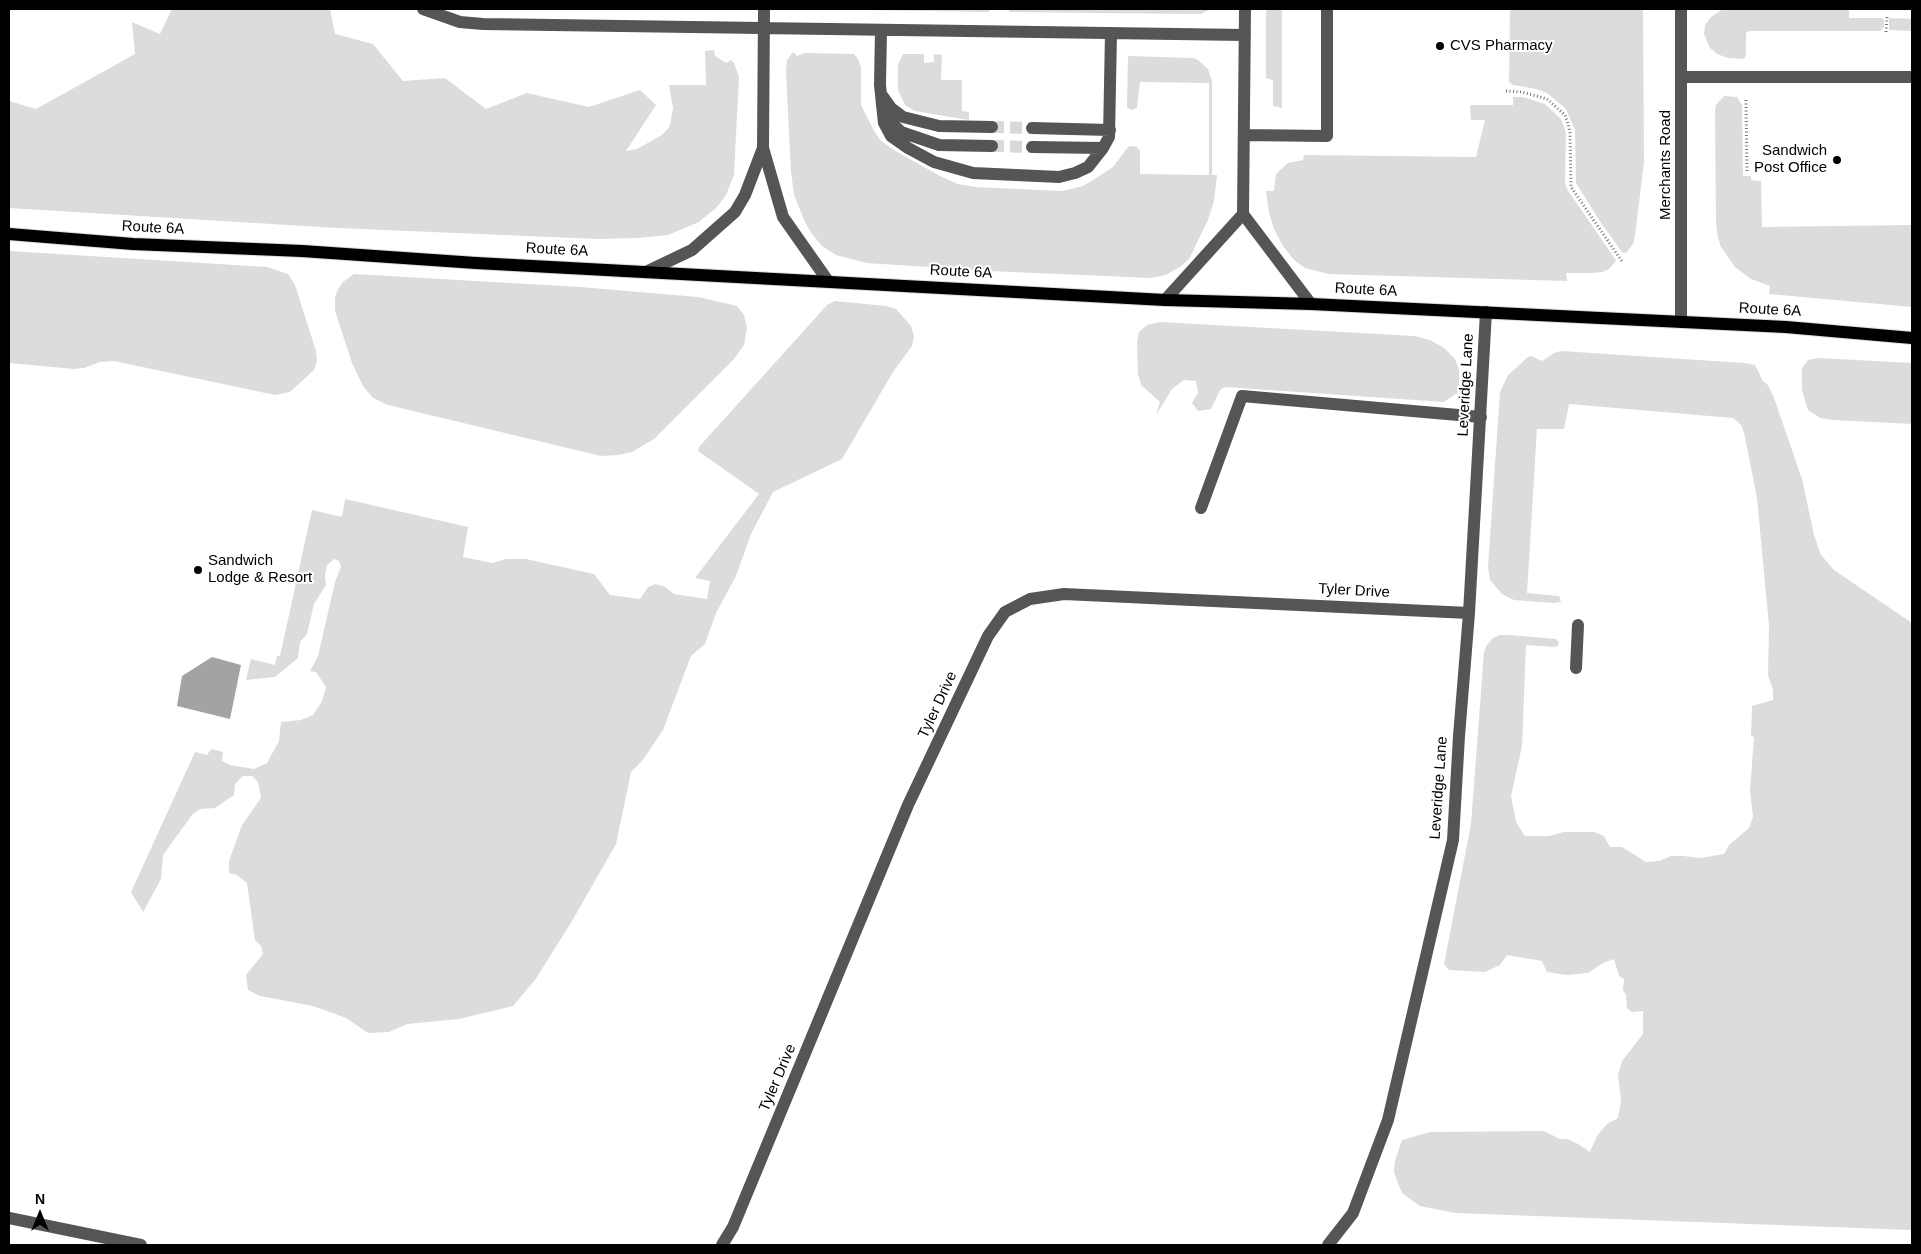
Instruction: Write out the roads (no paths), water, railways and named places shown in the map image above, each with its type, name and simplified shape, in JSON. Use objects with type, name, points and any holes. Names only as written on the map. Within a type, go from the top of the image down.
[{"type":"main road","name":"Route 6A","points":[[9,234],[133,244],[302,251],[476,263],[1165,300],[1311,304],[1786,327],[1912,338]]},
{"type":"street","points":[[423,9],[460,22],[483,24],[1245,35]]},
{"type":"street","points":[[764,9],[763,148],[783,218],[828,281]]},
{"type":"street","points":[[1245,9],[1243,214],[1311,304]]},
{"type":"street","points":[[1244,135],[1327,136],[1327,9]]},
{"type":"street","name":"Merchants Road","points":[[1681,9],[1681,322]]},
{"type":"street","points":[[881,30],[881,94],[884,123],[891,136],[934,162],[973,173],[1059,177],[1088,167],[1104,148],[1109,137],[1111,33]]},
{"type":"street","points":[[1682,78],[1746,76],[1912,77]]},
{"type":"street","points":[[881,94],[891,108],[903,117],[939,126],[992,128]]},
{"type":"street","points":[[883,114],[901,132],[939,145],[992,146]]},
{"type":"street","points":[[1032,128],[1110,128]]},
{"type":"street","points":[[1032,147],[1104,148]]},
{"type":"street","points":[[648,271],[692,250],[735,212],[745,195],[763,148]]},
{"type":"street","points":[[1165,300],[1243,214]]},
{"type":"street","name":"Leveridge Lane","points":[[1328,1245],[1353,1213],[1388,1120],[1453,840],[1469,613],[1486,312]]},
{"type":"street","points":[[1201,508],[1242,396],[1481,417]]},
{"type":"street","name":"Tyler Drive","points":[[722,1245],[733,1227],[908,805],[988,636],[1005,612],[1030,599],[1064,594],[1469,613]]},
{"type":"street","points":[[1576,668],[1578,625]]},
{"type":"street","points":[[9,1218],[141,1245]]},
{"type":"tunnel","points":[[992,127],[1032,128]]},
{"type":"tunnel","points":[[992,146],[1032,147]]},
{"type":"place","name":"CVS Pharmacy","points":[[1440,46]]},
{"type":"place","name":"Sandwich Post Office","points":[[1837,160]]},
{"type":"place","name":"Sandwich Lodge & Resort","points":[[198,570]]}]
